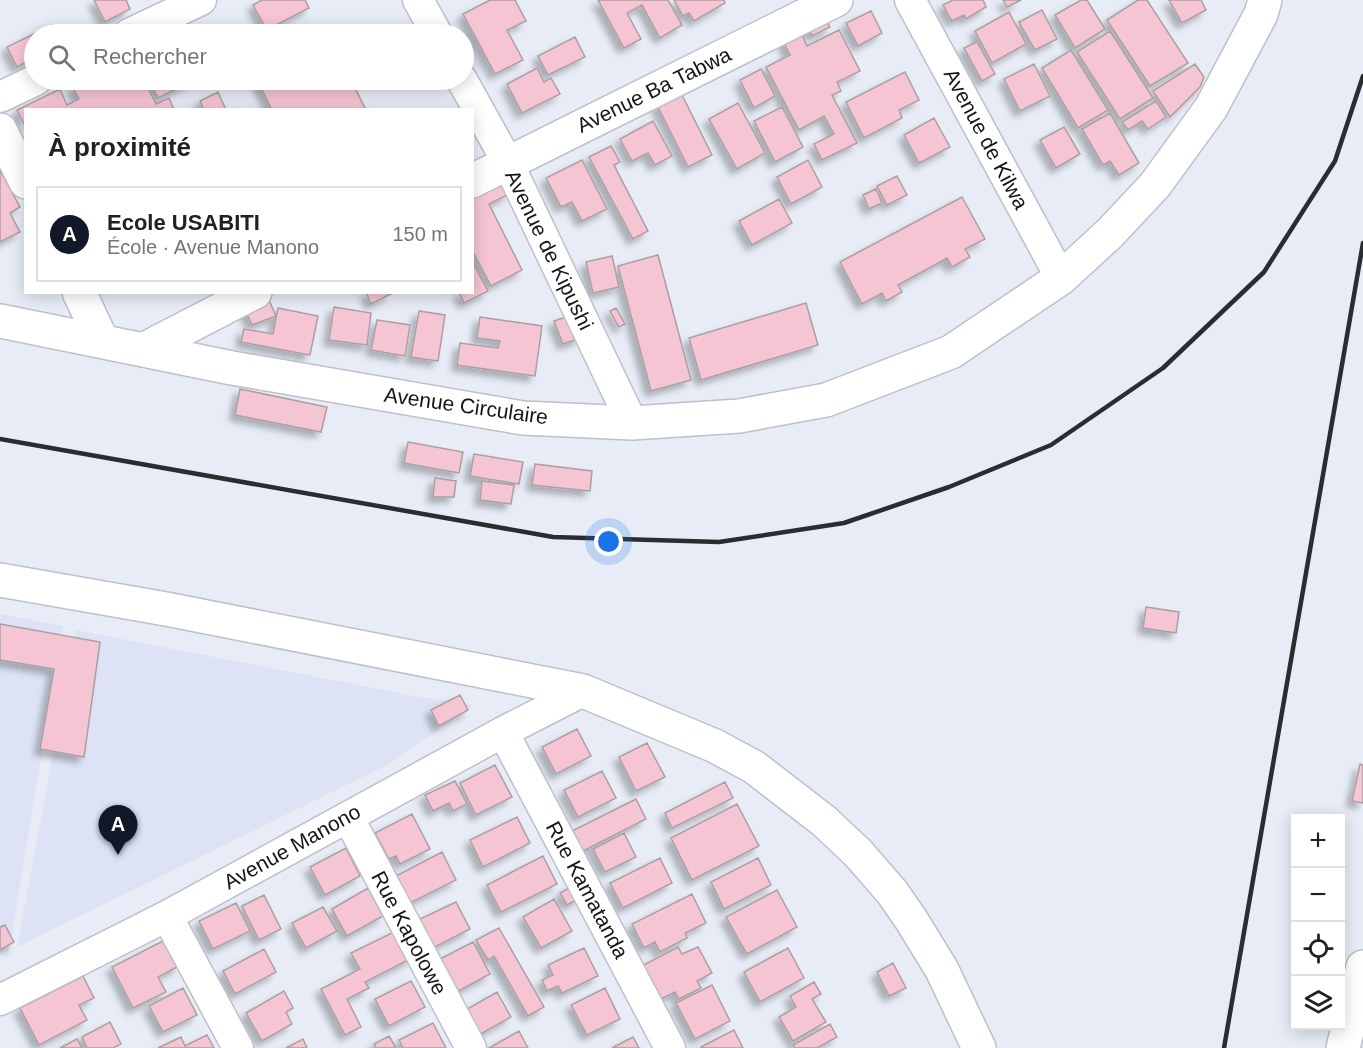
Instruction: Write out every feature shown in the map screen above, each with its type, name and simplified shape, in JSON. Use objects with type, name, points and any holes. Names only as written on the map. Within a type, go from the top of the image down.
[{"type":"street","points":[[150,24],[201,0]]},
{"type":"street","points":[[418,0],[431,24]]},
{"type":"street","name":"Avenue Ba Tabwa","points":[[474,180],[836,0]]},
{"type":"street","name":"Avenue de Kilwa","points":[[910,0],[1061,278]]},
{"type":"street","name":"Avenue Circulaire","points":[[0,321],[232,368],[523,418],[632,423],[739,416],[826,400],[951,352],[1061,278],[1110,233],[1161,177],[1211,108],[1261,14],[1265,0]]},
{"type":"street","points":[[0,97],[24,86]]},
{"type":"street","name":"Avenue de Kipushi","points":[[468,90],[508,163],[632,423]]},
{"type":"street","points":[[0,130],[24,178]]},
{"type":"street","points":[[80,294],[102,340]]},
{"type":"street","points":[[143,350],[251,294]]},
{"type":"street","points":[[0,580],[166,609],[583,691],[725,751],[754,767],[824,821],[858,853],[892,892],[942,970],[979,1048]]},
{"type":"street","name":"Avenue Manono","points":[[0,1000],[167,916],[503,732],[583,691]]},
{"type":"street","name":"Rue Kamatanda","points":[[503,732],[670,1048]]},
{"type":"street","name":"Rue Kapolowe","points":[[348,817],[471,1048]]},
{"type":"street","points":[[167,916],[238,1048]]},
{"type":"street","points":[[1350,1043],[1363,967]]},
{"type":"shaded area","points":[[0,614],[63,626],[8,958],[0,952]]},
{"type":"shaded area","points":[[76,630],[409,695],[474,705],[389,764],[17,947]]},
{"type":"building","points":[[94,0],[126,0],[130,9],[105,22]]},
{"type":"building","points":[[262,0],[305,0],[309,8],[278,24],[264,24],[253,5]]},
{"type":"building","points":[[490,0],[515,0],[526,21],[507,30],[523,60],[495,74],[474,35],[474,24],[468,24],[463,14]]},
{"type":"building","points":[[598,0],[668,0],[682,25],[660,38],[642,5],[627,13],[641,39],[624,48]]},
{"type":"building","points":[[674,0],[724,0],[725,3],[694,21],[689,13],[683,16]]},
{"type":"building","points":[[953,0],[983,0],[986,7],[966,19],[964,15],[952,21],[943,5]]},
{"type":"building","points":[[1003,0],[1021,0],[1007,7]]},
{"type":"building","points":[[1081,0],[1087,0],[1105,29],[1075,48],[1055,15]]},
{"type":"building","points":[[1138,0],[1147,0],[1188,63],[1150,86],[1107,20]]},
{"type":"building","points":[[1169,0],[1201,0],[1206,10],[1182,23]]},
{"type":"building","points":[[1042,10],[1057,39],[1035,50],[1019,22]]},
{"type":"building","points":[[871,11],[882,33],[858,46],[846,23]]},
{"type":"building","points":[[822,12],[830,27],[812,36],[809,29],[801,33],[807,46],[839,30],[860,71],[837,82],[841,91],[832,95],[857,143],[822,160],[814,144],[834,134],[824,116],[799,130],[766,67],[790,55],[783,41]]},
{"type":"building","points":[[1009,12],[1026,44],[992,63],[975,31]]},
{"type":"building","points":[[1110,31],[1153,98],[1120,119],[1077,52]]},
{"type":"building","points":[[575,37],[585,57],[548,75],[538,56]]},
{"type":"building","points":[[24,39],[24,63],[17,67],[7,47]]},
{"type":"building","points":[[977,42],[995,74],[982,81],[964,48]]},
{"type":"building","points":[[1071,50],[1108,110],[1078,128],[1042,68]]},
{"type":"building","points":[[1034,64],[1050,96],[1020,111],[1004,79]]},
{"type":"building","points":[[1195,64],[1204,77],[1200,87],[1170,117],[1153,91]]},
{"type":"building","points":[[537,68],[544,82],[551,78],[560,94],[522,113],[507,84]]},
{"type":"building","points":[[761,69],[775,96],[754,108],[740,80]]},
{"type":"building","points":[[905,72],[919,100],[899,110],[902,118],[864,138],[846,102]]},
{"type":"building","points":[[58,90],[60,90],[67,105],[79,99],[74,90],[149,90],[156,104],[169,98],[173,108],[24,108],[24,124],[17,110]]},
{"type":"building","points":[[154,90],[174,90],[158,98]]},
{"type":"building","points":[[262,90],[356,90],[365,108],[271,108]]},
{"type":"building","points":[[218,92],[225,108],[203,108],[200,101]]},
{"type":"building","points":[[681,93],[712,155],[688,167],[657,105]]},
{"type":"building","points":[[1156,101],[1166,117],[1148,129],[1142,121],[1128,130],[1122,122]]},
{"type":"building","points":[[738,103],[765,153],[737,169],[709,119]]},
{"type":"building","points":[[782,107],[803,147],[775,162],[754,121]]},
{"type":"building","points":[[1110,113],[1139,163],[1119,175],[1110,161],[1103,165],[1082,129]]},
{"type":"building","points":[[934,118],[950,147],[919,163],[904,135]]},
{"type":"building","points":[[653,121],[672,156],[655,165],[648,153],[632,161],[620,139]]},
{"type":"building","points":[[1064,127],[1080,154],[1056,168],[1040,140]]},
{"type":"building","points":[[611,146],[620,162],[614,165],[648,231],[633,239],[589,157]]},
{"type":"building","points":[[582,160],[607,209],[582,221],[572,202],[561,207],[546,178]]},
{"type":"building","points":[[808,160],[822,187],[791,204],[777,177]]},
{"type":"building","points":[[0,170],[20,207],[10,213],[20,232],[0,242]]},
{"type":"building","points":[[897,176],[907,195],[887,205],[877,186]]},
{"type":"building","points":[[501,177],[509,194],[489,204],[522,270],[491,286],[474,254],[474,190]]},
{"type":"building","points":[[876,189],[882,203],[869,209],[863,195]]},
{"type":"building","points":[[962,197],[985,239],[965,249],[970,257],[952,267],[947,258],[898,285],[902,292],[886,301],[882,293],[862,304],[840,262]]},
{"type":"building","points":[[779,199],[792,223],[752,245],[739,221]]},
{"type":"building","points":[[658,255],[691,380],[651,391],[618,266]]},
{"type":"building","points":[[612,256],[619,287],[593,293],[586,262]]},
{"type":"building","points":[[474,265],[488,291],[464,303],[460,294],[474,294]]},
{"type":"building","points":[[367,294],[391,294],[371,304]]},
{"type":"building","points":[[269,300],[276,316],[252,325],[245,310]]},
{"type":"building","points":[[806,303],[818,345],[701,380],[689,338]]},
{"type":"building","points":[[334,307],[371,313],[367,345],[329,340]]},
{"type":"building","points":[[278,308],[318,316],[310,355],[241,342],[244,329],[273,334]]},
{"type":"building","points":[[616,308],[625,324],[619,327],[610,311]]},
{"type":"building","points":[[419,311],[445,315],[438,361],[411,357]]},
{"type":"building","points":[[572,315],[581,338],[563,344],[554,321]]},
{"type":"building","points":[[480,317],[542,326],[535,376],[457,365],[460,343],[498,348],[500,341],[477,338]]},
{"type":"building","points":[[377,320],[410,325],[405,356],[371,350]]},
{"type":"building","points":[[240,389],[327,407],[321,432],[235,415]]},
{"type":"building","points":[[408,442],[463,452],[459,473],[404,463]]},
{"type":"building","points":[[474,454],[523,462],[519,484],[470,476]]},
{"type":"building","points":[[535,464],[592,471],[590,491],[532,485]]},
{"type":"building","points":[[435,478],[456,481],[454,497],[433,497]]},
{"type":"building","points":[[482,481],[514,485],[511,504],[480,500]]},
{"type":"building","points":[[1146,607],[1179,612],[1176,633],[1143,628]]},
{"type":"building","points":[[0,624],[100,642],[84,757],[40,749],[54,669],[0,660]]},
{"type":"building","points":[[460,695],[468,710],[439,726],[431,710]]},
{"type":"building","points":[[577,729],[591,756],[556,774],[542,747]]},
{"type":"building","points":[[647,743],[665,777],[636,791],[619,757]]},
{"type":"building","points":[[1360,764],[1363,765],[1363,803],[1352,801]]},
{"type":"building","points":[[495,765],[512,797],[476,815],[460,783]]},
{"type":"building","points":[[602,771],[616,798],[578,817],[564,790]]},
{"type":"building","points":[[455,781],[467,804],[453,811],[449,803],[433,811],[425,795]]},
{"type":"building","points":[[725,782],[733,798],[672,828],[665,813]]},
{"type":"building","points":[[636,799],[646,819],[581,852],[570,832]]},
{"type":"building","points":[[737,804],[759,846],[692,880],[671,838]]},
{"type":"building","points":[[412,814],[430,849],[400,864],[396,856],[389,859],[375,833]]},
{"type":"building","points":[[517,817],[530,843],[483,867],[470,840]]},
{"type":"building","points":[[624,833],[636,857],[605,872],[593,849]]},
{"type":"building","points":[[346,848],[360,876],[325,895],[310,867]]},
{"type":"building","points":[[442,852],[456,880],[410,903],[396,876]]},
{"type":"building","points":[[543,856],[557,884],[501,912],[487,885]]},
{"type":"building","points":[[660,858],[672,883],[623,908],[610,883]]},
{"type":"building","points":[[758,858],[771,885],[724,909],[711,882]]},
{"type":"building","points":[[574,885],[580,898],[567,905],[560,893]]},
{"type":"building","points":[[368,888],[383,916],[347,936],[332,909]]},
{"type":"building","points":[[777,890],[797,927],[747,954],[726,917]]},
{"type":"building","points":[[692,894],[706,923],[685,933],[687,938],[660,952],[655,942],[644,948],[632,924]]},
{"type":"building","points":[[264,895],[281,929],[259,940],[242,906]]},
{"type":"building","points":[[554,899],[572,931],[541,948],[523,917]]},
{"type":"building","points":[[456,902],[470,929],[433,948],[418,920]]},
{"type":"building","points":[[236,903],[250,931],[213,949],[199,921]]},
{"type":"building","points":[[323,907],[337,931],[306,948],[292,923]]},
{"type":"building","points":[[5,925],[14,942],[0,950],[0,927]]},
{"type":"building","points":[[499,928],[544,1007],[528,1016],[494,956],[488,960],[476,940]]},
{"type":"building","points":[[398,930],[412,958],[365,982],[369,988],[347,999],[361,1027],[345,1035],[321,989],[360,969],[351,953]]},
{"type":"building","points":[[165,940],[179,966],[158,977],[166,992],[133,1008],[112,967]]},
{"type":"building","points":[[473,942],[490,974],[451,995],[434,962]]},
{"type":"building","points":[[678,947],[682,954],[698,947],[712,973],[697,981],[701,988],[679,999],[675,992],[655,1002],[638,968]]},
{"type":"building","points":[[584,948],[598,976],[562,993],[558,986],[547,991],[542,980],[553,975],[548,965]]},
{"type":"building","points":[[788,948],[804,978],[760,1002],[744,972]]},
{"type":"building","points":[[264,949],[276,972],[235,994],[223,971]]},
{"type":"building","points":[[893,963],[906,988],[889,996],[877,972]]},
{"type":"building","points":[[83,976],[94,998],[79,1005],[87,1020],[39,1045],[20,1008]]},
{"type":"building","points":[[411,981],[425,1007],[389,1026],[375,999]]},
{"type":"building","points":[[814,982],[821,994],[812,999],[826,1022],[793,1041],[779,1017],[796,1007],[790,996]]},
{"type":"building","points":[[712,985],[730,1021],[695,1039],[676,1003]]},
{"type":"building","points":[[183,988],[197,1015],[163,1032],[149,1006]]},
{"type":"building","points":[[605,988],[620,1019],[587,1035],[571,1005]]},
{"type":"building","points":[[284,991],[293,1008],[286,1012],[292,1024],[262,1041],[246,1013]]},
{"type":"building","points":[[497,992],[511,1017],[477,1036],[464,1011]]},
{"type":"building","points":[[110,1022],[121,1044],[113,1048],[87,1048],[82,1037]]},
{"type":"building","points":[[433,1023],[446,1048],[403,1048],[399,1040]]},
{"type":"building","points":[[830,1024],[837,1037],[817,1048],[795,1048],[793,1045]]},
{"type":"building","points":[[734,1030],[743,1048],[701,1047]]},
{"type":"building","points":[[519,1031],[528,1048],[489,1048]]},
{"type":"building","points":[[207,1035],[214,1048],[158,1048],[181,1037],[185,1046]]},
{"type":"building","points":[[389,1036],[396,1048],[376,1048],[374,1044]]},
{"type":"building","points":[[633,1037],[639,1048],[612,1048]]},
{"type":"building","points":[[77,1039],[82,1048],[60,1048]]},
{"type":"building","points":[[303,1039],[307,1048],[286,1048]]},
{"type":"railway","points":[[0,439],[553,537],[719,542],[844,523],[949,487],[1051,445],[1163,368],[1264,272],[1335,161],[1363,76]]},
{"type":"railway","points":[[1224,1048],[1363,243]]},
{"type":"place","name":"Ecole USABITI","points":[[118,855]]}]
